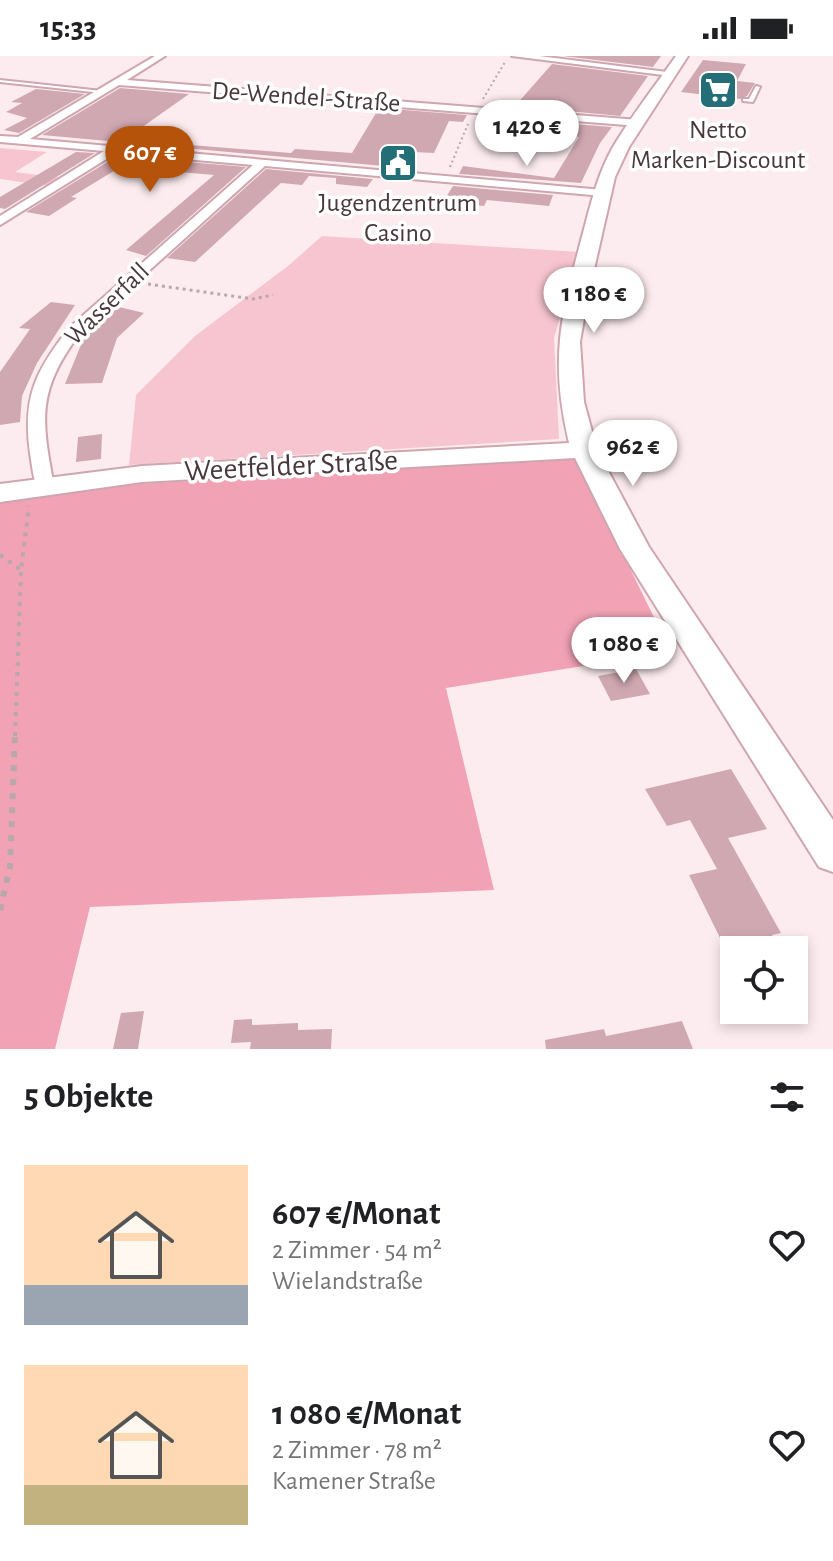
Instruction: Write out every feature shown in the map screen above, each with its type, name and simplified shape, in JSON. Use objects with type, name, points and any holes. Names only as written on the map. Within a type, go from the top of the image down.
[{"type":"main road","points":[[682,56],[614,160],[603,193],[577,296],[569,342],[572,402],[584,450],[635,549],[737,711],[833,854]]},
{"type":"main road","name":"Weetfelder Straße","points":[[0,493],[142,474],[584,450]]},
{"type":"street","points":[[19,141],[161,56]]},
{"type":"street","points":[[516,56],[671,73]]},
{"type":"street","name":"De-Wendel-Straße","points":[[117,82],[639,123]]},
{"type":"street","points":[[0,139],[603,193]]},
{"type":"street","points":[[0,221],[112,151]]},
{"type":"street","name":"Wasserfall","points":[[37,487],[35,401],[40,382],[53,357],[75,330],[262,163]]},
{"type":"lane","points":[[0,81],[102,92]]},
{"type":"lane","points":[[745,100],[751,101],[758,87]]},
{"type":"path","points":[[485,96],[505,62]]},
{"type":"path","points":[[447,179],[460,139],[470,121]]},
{"type":"path","points":[[130,281],[253,299],[273,295]]},
{"type":"path","points":[[0,910],[10,867],[21,570],[37,487]]},
{"type":"path","points":[[0,555],[21,570]]},
{"type":"shaded area","points":[[0,148],[47,152],[15,172],[61,178],[49,186],[0,179]]},
{"type":"shaded area","points":[[322,236],[579,252],[554,338],[559,439],[129,465],[136,395],[195,336],[288,266]]},
{"type":"shaded area","points":[[582,456],[618,544],[671,652],[446,688],[494,890],[90,907],[55,1049],[0,1049],[0,503],[108,486]]},
{"type":"building","points":[[563,56],[661,56],[653,67]]},
{"type":"building","points":[[703,60],[746,64],[737,81],[755,83],[747,96],[740,99],[681,92]]},
{"type":"building","points":[[552,64],[648,76],[620,116],[515,106]]},
{"type":"building","points":[[120,88],[189,94],[131,135],[156,139],[153,142],[291,153],[295,149],[352,153],[379,108],[467,115],[463,122],[449,121],[434,153],[413,152],[406,168],[42,135]]},
{"type":"building","points":[[36,89],[85,94],[19,133],[4,130],[27,118],[6,112],[22,103],[11,102]]},
{"type":"building","points":[[561,123],[612,127],[600,143],[581,183],[459,174],[463,166],[554,178],[579,137],[552,133]]},
{"type":"building","points":[[76,152],[95,153],[5,209],[0,208],[0,197]]},
{"type":"building","points":[[117,156],[246,167],[146,256],[126,250],[214,175],[117,169],[71,197],[77,198],[49,216],[26,212]]},
{"type":"building","points":[[266,169],[373,179],[367,187],[336,184],[336,178],[309,176],[302,185],[281,183],[195,262],[167,258]]},
{"type":"building","points":[[453,186],[553,195],[549,206],[487,200],[484,206],[464,204],[467,199],[446,197]]},
{"type":"building","points":[[51,302],[75,305],[37,363],[22,396],[20,422],[0,425],[0,372],[30,329],[19,328]]},
{"type":"building","points":[[115,306],[144,313],[117,338],[102,383],[65,384],[87,330]]},
{"type":"building","points":[[102,434],[101,459],[76,462],[78,437]]},
{"type":"building","points":[[636,669],[650,694],[611,701],[598,676]]},
{"type":"building","points":[[731,769],[767,829],[728,838],[781,933],[720,938],[689,875],[717,869],[690,820],[667,826],[645,789]]},
{"type":"building","points":[[144,1011],[138,1049],[113,1049],[121,1013]]},
{"type":"building","points":[[252,1019],[252,1025],[298,1023],[298,1030],[332,1029],[331,1049],[250,1049],[251,1042],[231,1043],[234,1020]]},
{"type":"building","points":[[682,1021],[693,1049],[546,1049],[545,1040],[604,1029],[606,1036]]},
{"type":"place","name":"Netto Marken-Discount","points":[[718,90]]},
{"type":"place","name":"Jugendzentrum Casino","points":[[398,163]]}]
